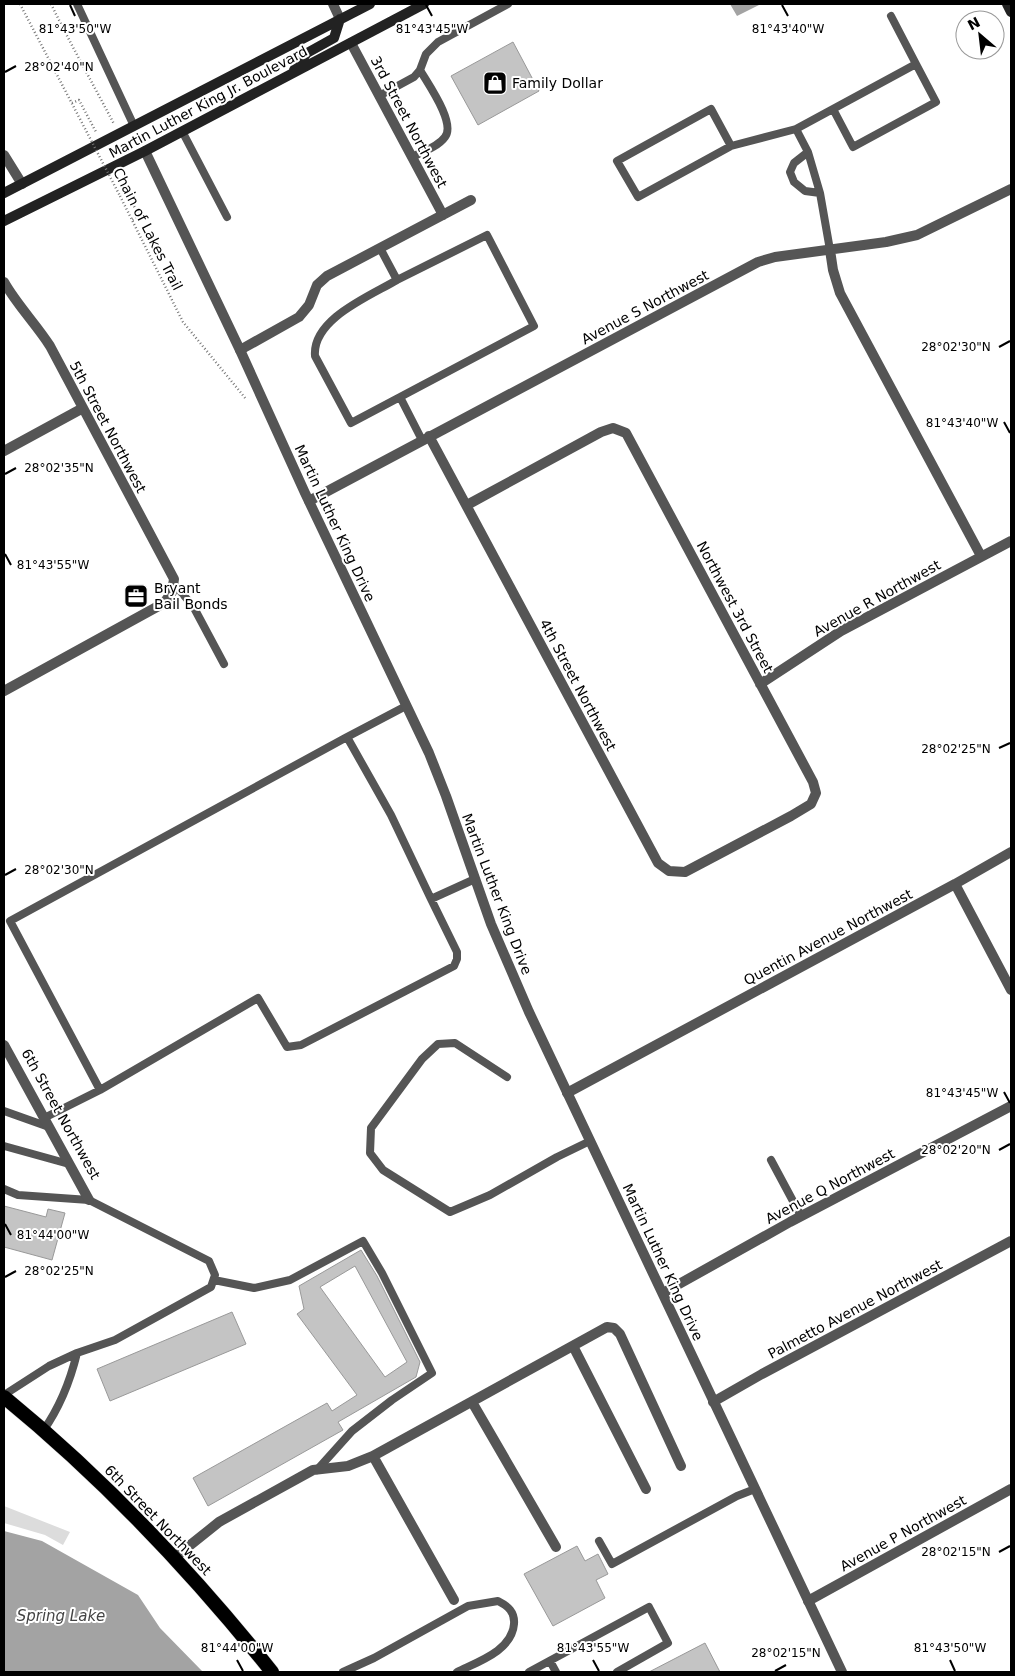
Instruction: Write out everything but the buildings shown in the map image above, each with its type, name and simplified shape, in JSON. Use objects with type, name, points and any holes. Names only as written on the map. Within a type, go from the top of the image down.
[{"type":"highway","name":"6th Street Northwest","points":[[6,1398],[128,1510],[214,1602],[272,1672]]},
{"type":"main road","name":"Martin Luther King Jr. Boulevard","points":[[4,193],[370,4]]},
{"type":"main road","name":"Martin Luther King Jr. Boulevard","points":[[4,221],[145,151],[424,4]]},
{"type":"main road","points":[[1007,4],[1011,12]]},
{"type":"main road","points":[[292,73],[307,53],[334,38],[340,19]]},
{"type":"street","points":[[332,4],[340,19]]},
{"type":"street","name":"3rd Street Northwest","points":[[351,43],[443,215]]},
{"type":"street","name":"Martin Luther King Drive","points":[[145,151],[428,753],[446,796],[504,958],[842,1672]]},
{"type":"street","points":[[4,154],[22,184]]},
{"type":"street","name":"Avenue S Northwest","points":[[308,501],[758,262],[886,242],[917,235],[1011,189]]},
{"type":"street","points":[[240,350],[299,317],[309,305],[318,285],[327,276],[471,200]]},
{"type":"street","points":[[830,250],[833,270],[840,293],[981,556]]},
{"type":"street","name":"5th Street Northwest","points":[[4,282],[14,299],[43,336],[83,408],[174,579],[173,588]]},
{"type":"street","points":[[4,450],[83,408]]},
{"type":"street","name":"Northwest 3rd Street","points":[[467,505],[601,432],[613,428],[626,433],[813,782],[816,793],[814,798]]},
{"type":"street","name":"4th Street Northwest","points":[[425,438],[467,505],[658,863],[672,871],[685,872],[791,816],[811,804],[814,798]]},
{"type":"street","name":"Avenue R Northwest","points":[[760,684],[842,631],[1011,541]]},
{"type":"street","points":[[4,691],[151,612],[164,603],[173,588]]},
{"type":"street","name":"Quentin Avenue Northwest","points":[[567,1093],[1011,852]]},
{"type":"street","points":[[955,884],[1011,990]]},
{"type":"street","name":"6th Street Northwest","points":[[4,1045],[89,1200]]},
{"type":"street","name":"Avenue Q Northwest","points":[[663,1293],[801,1216],[1011,1106]]},
{"type":"street","name":"Palmetto Avenue Northwest","points":[[713,1402],[1011,1241]]},
{"type":"street","points":[[174,1558],[219,1522],[317,1470],[348,1466],[373,1456],[607,1328],[614,1328],[620,1334],[681,1466]]},
{"type":"street","points":[[573,1346],[646,1488]]},
{"type":"street","points":[[472,1402],[556,1547]]},
{"type":"street","points":[[373,1456],[454,1600]]},
{"type":"street","name":"Avenue P Northwest","points":[[808,1601],[1011,1489]]},
{"type":"lane","points":[[77,4],[134,126]]},
{"type":"lane","points":[[379,96],[414,77],[420,70],[426,54],[438,42],[508,4]]},
{"type":"lane","points":[[833,109],[853,147],[936,102],[891,16]]},
{"type":"lane","points":[[731,146],[712,109],[617,161],[638,197],[731,146],[796,129],[916,64]]},
{"type":"lane","points":[[412,157],[441,142],[447,135],[448,126],[441,108],[420,70]]},
{"type":"lane","points":[[796,129],[808,152],[820,193],[830,250]]},
{"type":"lane","points":[[182,131],[227,217]]},
{"type":"lane","points":[[808,152],[794,163],[790,172],[794,182],[805,191],[820,193]]},
{"type":"lane","points":[[487,235],[534,326],[351,423],[314,356],[314,349],[319,336],[343,310],[397,280],[487,235]]},
{"type":"lane","points":[[380,248],[397,280]]},
{"type":"lane","points":[[400,397],[425,438]]},
{"type":"lane","points":[[173,588],[193,606],[224,664]]},
{"type":"lane","points":[[100,1090],[7,923],[406,706]]},
{"type":"lane","points":[[4,1111],[47,1122],[258,998],[286,1047],[301,1045],[454,966],[458,959],[457,952],[391,815],[347,737]]},
{"type":"lane","points":[[431,899],[475,879]]},
{"type":"lane","points":[[507,1077],[455,1043],[438,1044],[422,1059],[371,1128],[370,1152],[383,1170],[450,1212],[490,1195],[557,1156],[590,1142]]},
{"type":"lane","points":[[4,1146],[69,1164]]},
{"type":"lane","points":[[771,1160],[801,1216]]},
{"type":"lane","points":[[4,1189],[18,1194],[89,1200],[209,1260],[215,1276],[212,1287],[115,1340],[77,1353],[49,1366],[6,1398]]},
{"type":"lane","points":[[214,1280],[254,1288],[290,1280],[364,1241],[382,1272],[432,1374],[392,1400],[352,1431],[317,1470]]},
{"type":"lane","points":[[43,1431],[56,1412],[71,1377],[77,1353]]},
{"type":"lane","points":[[599,1541],[612,1564],[755,1488]]},
{"type":"lane","points":[[343,1672],[374,1658],[468,1606],[498,1601],[509,1606],[515,1618],[514,1630],[506,1643],[494,1653],[457,1672]]},
{"type":"lane","points":[[529,1672],[649,1607],[668,1643],[617,1672]]},
{"type":"lane","points":[[550,1661],[556,1672]]},
{"type":"path","name":"Chain of Lakes Trail","points":[[20,4],[183,322],[246,399]]},
{"type":"path","points":[[51,4],[76,55],[87,71],[114,124]]},
{"type":"path","points":[[72,104],[79,100],[97,133]]},
{"type":"path","points":[[120,178],[139,216],[132,220]]},
{"type":"shaded area","points":[[4,1506],[70,1532],[63,1545],[45,1535],[4,1523]]},
{"type":"water","points":[[730,4],[761,4],[737,16]]},
{"type":"water","name":"Spring Lake","points":[[4,1531],[42,1541],[138,1595],[160,1628],[203,1672],[4,1672]]},
{"type":"place","name":"Family Dollar","points":[[495,83]]},
{"type":"place","name":"Bryant Bail Bonds","points":[[136,596]]}]
